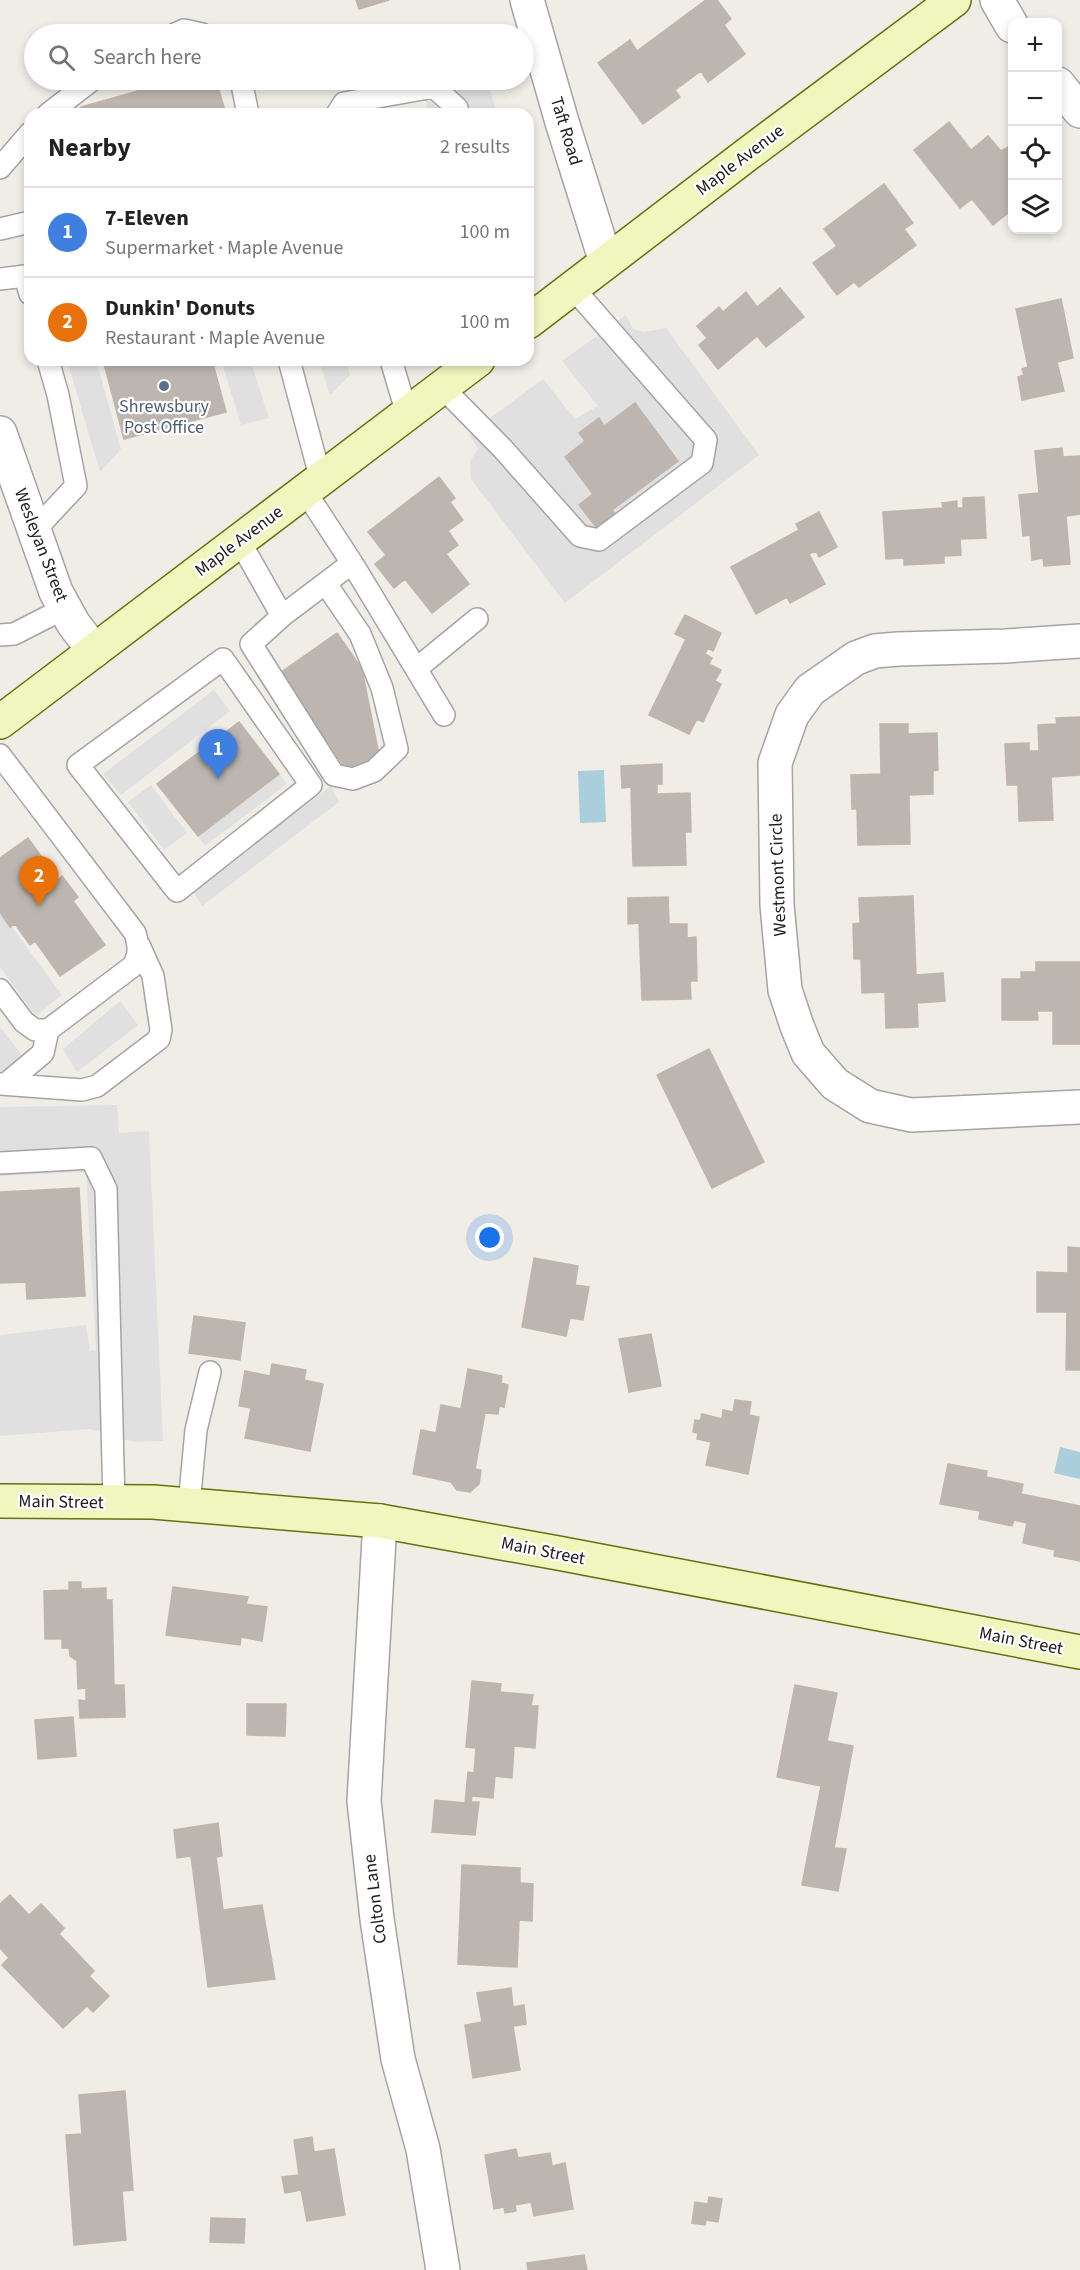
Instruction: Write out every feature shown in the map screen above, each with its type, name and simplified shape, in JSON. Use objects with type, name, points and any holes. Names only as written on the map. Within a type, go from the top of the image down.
[{"type":"main road","name":"Maple Avenue","points":[[534,317],[954,0]]},
{"type":"main road","name":"Maple Avenue","points":[[3,714],[94,651],[470,366]]},
{"type":"main road","name":"Main Street","points":[[0,1501],[153,1502],[380,1521],[1080,1652]]},
{"type":"street","name":"Taft Road","points":[[527,0],[534,24]]},
{"type":"street","points":[[997,0],[1008,19]]},
{"type":"street","name":"Taft Road","points":[[534,24],[606,262]]},
{"type":"street","points":[[1062,89],[1080,111]]},
{"type":"street","name":"Wesleyan Street","points":[[0,433],[56,592],[94,651]]},
{"type":"street","name":"Westmont Circle","points":[[1080,641],[898,649],[875,651],[856,658],[810,690],[792,715],[775,763],[777,905],[785,990],[808,1053],[835,1084],[870,1106],[911,1114],[1080,1107]]},
{"type":"street","name":"Colton Lane","points":[[380,1521],[364,1801],[376,1919],[398,2059],[423,2149],[443,2270]]},
{"type":"lane","points":[[56,108],[79,90]]},
{"type":"lane","points":[[243,90],[247,108]]},
{"type":"lane","points":[[341,108],[344,103],[417,90]]},
{"type":"lane","points":[[437,90],[456,108]]},
{"type":"lane","points":[[0,168],[24,140]]},
{"type":"lane","points":[[0,229],[24,223]]},
{"type":"lane","points":[[0,279],[24,276]]},
{"type":"lane","points":[[442,387],[503,449],[580,536],[599,540],[702,463],[706,440],[573,288]]},
{"type":"lane","points":[[34,531],[76,486],[58,395],[50,366]]},
{"type":"lane","points":[[290,366],[313,486],[352,563],[444,714]]},
{"type":"lane","points":[[393,366],[407,414]]},
{"type":"lane","points":[[239,540],[282,615]]},
{"type":"lane","points":[[326,584],[360,634],[382,688],[398,749],[374,771],[353,779],[334,775],[250,644],[282,615],[352,563]]},
{"type":"lane","points":[[0,635],[14,634],[65,609]]},
{"type":"lane","points":[[416,669],[477,619]]},
{"type":"lane","points":[[223,659],[312,785],[177,891],[78,765],[196,679],[223,659]]},
{"type":"lane","points":[[0,755],[135,933],[153,976],[161,1030],[159,1039],[97,1086],[82,1090],[3,1084]]},
{"type":"lane","points":[[0,990],[24,1022],[34,1030],[48,1030],[133,966],[139,956],[139,945]]},
{"type":"lane","points":[[3,1084],[42,1053],[48,1030]]},
{"type":"lane","points":[[0,1163],[91,1158],[106,1189],[114,1503]]},
{"type":"lane","points":[[189,1504],[195,1430],[210,1372]]},
{"type":"shaded area","points":[[422,90],[490,90],[495,108],[428,108]]},
{"type":"shaded area","points":[[626,315],[633,329],[644,332],[666,328],[759,455],[565,603],[471,479],[470,461],[478,449],[469,434],[543,379],[575,419],[598,406],[562,361]]},
{"type":"shaded area","points":[[69,366],[98,366],[121,449],[100,472]]},
{"type":"shaded area","points":[[223,366],[252,366],[269,418],[241,425]]},
{"type":"shaded area","points":[[321,366],[348,366],[350,375],[330,395]]},
{"type":"shaded area","points":[[214,690],[230,711],[121,795],[103,774]]},
{"type":"shaded area","points":[[279,774],[287,784],[205,846],[198,836]]},
{"type":"shaded area","points":[[151,785],[187,833],[164,850],[128,802]]},
{"type":"shaded area","points":[[331,786],[339,802],[202,906],[193,891]]},
{"type":"shaded area","points":[[0,911],[62,995],[36,1016],[0,967]]},
{"type":"shaded area","points":[[120,1001],[138,1025],[77,1072],[63,1049]]},
{"type":"shaded area","points":[[0,1027],[25,1059],[1,1075],[0,1073]]},
{"type":"shaded area","points":[[117,1105],[119,1133],[149,1131],[163,1441],[134,1442],[90,1429],[0,1436],[0,1335],[86,1325],[90,1351],[96,1350],[86,1172],[0,1176],[0,1107]]},
{"type":"water","points":[[604,770],[606,822],[580,823],[578,771]]},
{"type":"water","points":[[1060,1447],[1080,1452],[1080,1479],[1054,1473]]},
{"type":"building","points":[[356,0],[389,0],[359,9]]},
{"type":"building","points":[[706,0],[717,0],[731,19],[724,25],[745,54],[708,82],[701,71],[675,90],[680,97],[643,124],[598,63],[630,40],[637,51]]},
{"type":"building","points":[[142,90],[219,90],[224,108],[81,108]]},
{"type":"building","points":[[949,122],[971,150],[988,136],[1001,151],[1008,147],[1008,213],[993,225],[972,199],[960,208],[914,150]]},
{"type":"building","points":[[884,184],[913,223],[904,229],[916,245],[859,287],[854,282],[837,295],[813,263],[837,246],[824,229]]},
{"type":"building","points":[[780,288],[804,317],[766,347],[757,336],[718,369],[699,345],[707,338],[697,326],[719,307],[723,312],[746,292],[757,307]]},
{"type":"building","points":[[1061,299],[1073,358],[1057,362],[1064,391],[1022,400],[1018,377],[1024,375],[1022,369],[1028,367],[1016,309]]},
{"type":"building","name":"Shrewsbury Post Office","points":[[105,366],[214,366],[226,412],[124,439]]},
{"type":"building","points":[[635,403],[678,461],[612,510],[619,518],[600,532],[579,505],[593,494],[565,457],[585,441],[579,433],[599,418],[604,426]]},
{"type":"building","points":[[1062,448],[1063,457],[1080,456],[1080,514],[1066,516],[1070,564],[1044,566],[1043,558],[1032,560],[1030,535],[1023,536],[1019,495],[1039,493],[1035,451]]},
{"type":"building","points":[[439,477],[455,498],[450,502],[463,520],[448,531],[458,545],[446,554],[469,584],[432,613],[405,579],[394,588],[375,564],[386,555],[368,532]]},
{"type":"building","points":[[984,497],[986,538],[960,539],[961,555],[944,556],[944,563],[904,565],[904,558],[886,559],[883,512],[943,508],[942,503],[957,501],[957,508],[963,508],[963,498]]},
{"type":"building","points":[[819,512],[837,547],[819,557],[816,551],[809,554],[825,584],[790,603],[787,597],[756,614],[731,567],[799,530],[796,524]]},
{"type":"building","points":[[685,615],[721,633],[713,651],[708,648],[705,654],[712,658],[709,664],[721,670],[715,681],[721,684],[703,722],[697,719],[689,734],[649,715],[686,639],[675,634]]},
{"type":"building","points":[[337,633],[362,669],[379,755],[350,775],[280,673]]},
{"type":"building","points":[[1080,717],[1080,775],[1051,777],[1053,820],[1019,821],[1018,785],[1007,785],[1005,744],[1029,743],[1029,751],[1039,751],[1038,725],[1057,724],[1056,718]]},
{"type":"building","points":[[239,722],[279,774],[198,836],[157,784]]},
{"type":"building","points":[[880,724],[908,724],[908,734],[937,733],[938,770],[933,771],[933,794],[909,795],[910,844],[858,845],[857,809],[852,809],[851,775],[881,774]]},
{"type":"building","points":[[662,764],[662,784],[657,784],[657,794],[690,793],[691,832],[685,832],[686,865],[633,866],[631,787],[622,788],[621,766]]},
{"type":"building","points":[[28,838],[58,880],[62,876],[78,897],[73,901],[105,945],[60,976],[35,941],[30,945],[15,924],[10,927],[0,912],[0,858]]},
{"type":"building","points":[[913,896],[916,975],[943,973],[945,1001],[917,1003],[918,1027],[886,1028],[885,992],[862,993],[861,959],[854,959],[853,924],[860,923],[859,898]]},
{"type":"building","points":[[668,897],[669,924],[687,924],[687,938],[696,937],[697,981],[690,981],[691,999],[642,1000],[639,923],[628,924],[628,898]]},
{"type":"building","points":[[1036,962],[1080,962],[1080,1044],[1053,1044],[1053,1011],[1037,1011],[1038,1020],[1002,1020],[1002,979],[1021,979],[1021,972],[1036,972]]},
{"type":"building","points":[[709,1049],[764,1162],[712,1188],[657,1075]]},
{"type":"building","points":[[79,1188],[85,1296],[27,1299],[26,1282],[0,1283],[0,1192]]},
{"type":"building","points":[[1068,1247],[1080,1248],[1080,1370],[1066,1370],[1067,1312],[1037,1312],[1037,1272],[1068,1273]]},
{"type":"building","points":[[534,1258],[578,1266],[575,1285],[589,1287],[583,1320],[570,1318],[566,1336],[522,1327]]},
{"type":"building","points":[[194,1316],[245,1323],[240,1360],[189,1353]]},
{"type":"building","points":[[651,1334],[661,1386],[629,1392],[619,1339]]},
{"type":"building","points":[[272,1364],[306,1370],[304,1380],[323,1384],[310,1451],[245,1438],[251,1408],[239,1406],[245,1371],[270,1376]]},
{"type":"building","points":[[468,1369],[502,1376],[501,1383],[508,1385],[504,1407],[499,1406],[498,1414],[485,1413],[475,1469],[481,1470],[479,1484],[470,1492],[457,1490],[451,1482],[413,1474],[421,1430],[436,1433],[441,1405],[461,1409]]},
{"type":"building","points":[[735,1400],[751,1402],[749,1415],[759,1417],[748,1474],[706,1465],[711,1442],[697,1439],[698,1433],[693,1432],[695,1420],[700,1421],[702,1414],[722,1419],[723,1410],[733,1412]]},
{"type":"building","points":[[948,1464],[987,1471],[986,1477],[1023,1484],[1021,1494],[1080,1506],[1080,1561],[1054,1556],[1055,1550],[1023,1543],[1027,1523],[1014,1520],[1012,1526],[979,1519],[980,1511],[940,1504]]},
{"type":"building","points":[[69,1582],[81,1582],[81,1589],[106,1588],[106,1600],[112,1600],[114,1685],[124,1685],[125,1717],[80,1718],[79,1700],[86,1701],[86,1688],[78,1689],[77,1661],[70,1656],[69,1648],[62,1648],[62,1639],[45,1639],[44,1591],[69,1590]]},
{"type":"building","points":[[173,1587],[248,1597],[246,1604],[267,1607],[262,1641],[241,1637],[240,1645],[166,1635]]},
{"type":"building","points":[[472,1681],[501,1684],[500,1692],[533,1695],[531,1706],[538,1706],[535,1748],[514,1746],[512,1778],[495,1776],[493,1798],[472,1796],[471,1802],[479,1802],[475,1835],[432,1832],[435,1800],[465,1803],[468,1772],[474,1773],[476,1748],[466,1747]]},
{"type":"building","points":[[795,1685],[837,1693],[827,1741],[853,1746],[834,1848],[846,1849],[838,1891],[802,1885],[821,1786],[777,1777]]},
{"type":"building","points":[[247,1704],[286,1704],[285,1736],[247,1735]]},
{"type":"building","points":[[73,1717],[76,1756],[38,1759],[35,1720]]},
{"type":"building","points":[[218,1823],[222,1856],[216,1857],[223,1910],[262,1905],[275,1979],[208,1987],[191,1856],[177,1858],[174,1830]]},
{"type":"building","points":[[462,1865],[520,1868],[520,1883],[533,1884],[532,1921],[519,1920],[517,1967],[458,1964]]},
{"type":"building","points":[[10,1895],[29,1915],[41,1904],[64,1928],[59,1934],[94,1971],[89,1976],[109,1996],[93,2012],[87,2006],[63,2028],[2,1965],[9,1958],[0,1948],[0,1904]]},
{"type":"building","points":[[511,1988],[513,2007],[524,2005],[526,2024],[513,2026],[520,2070],[473,2078],[465,2025],[482,2022],[477,1993]]},
{"type":"building","points":[[125,2091],[133,2190],[122,2191],[126,2240],[74,2245],[66,2135],[82,2134],[79,2095]]},
{"type":"building","points":[[312,2137],[314,2152],[334,2149],[345,2215],[307,2221],[301,2190],[285,2193],[282,2177],[299,2175],[294,2140]]},
{"type":"building","points":[[516,2149],[518,2158],[550,2153],[552,2166],[565,2163],[573,2209],[534,2216],[531,2202],[515,2205],[516,2211],[505,2213],[504,2207],[494,2209],[485,2155]]},
{"type":"building","points":[[709,2197],[722,2199],[718,2222],[706,2220],[705,2225],[692,2223],[695,2202],[708,2204]]},
{"type":"building","points":[[211,2218],[245,2219],[244,2243],[210,2242]]},
{"type":"building","points":[[584,2255],[587,2270],[528,2270],[527,2263]]},
{"type":"place","name":"Shrewsbury Post Office","points":[[164,386]]},
{"type":"place","name":"7-Eleven","points":[[218,779]]},
{"type":"place","name":"Dunkin' Donuts","points":[[39,906]]}]
